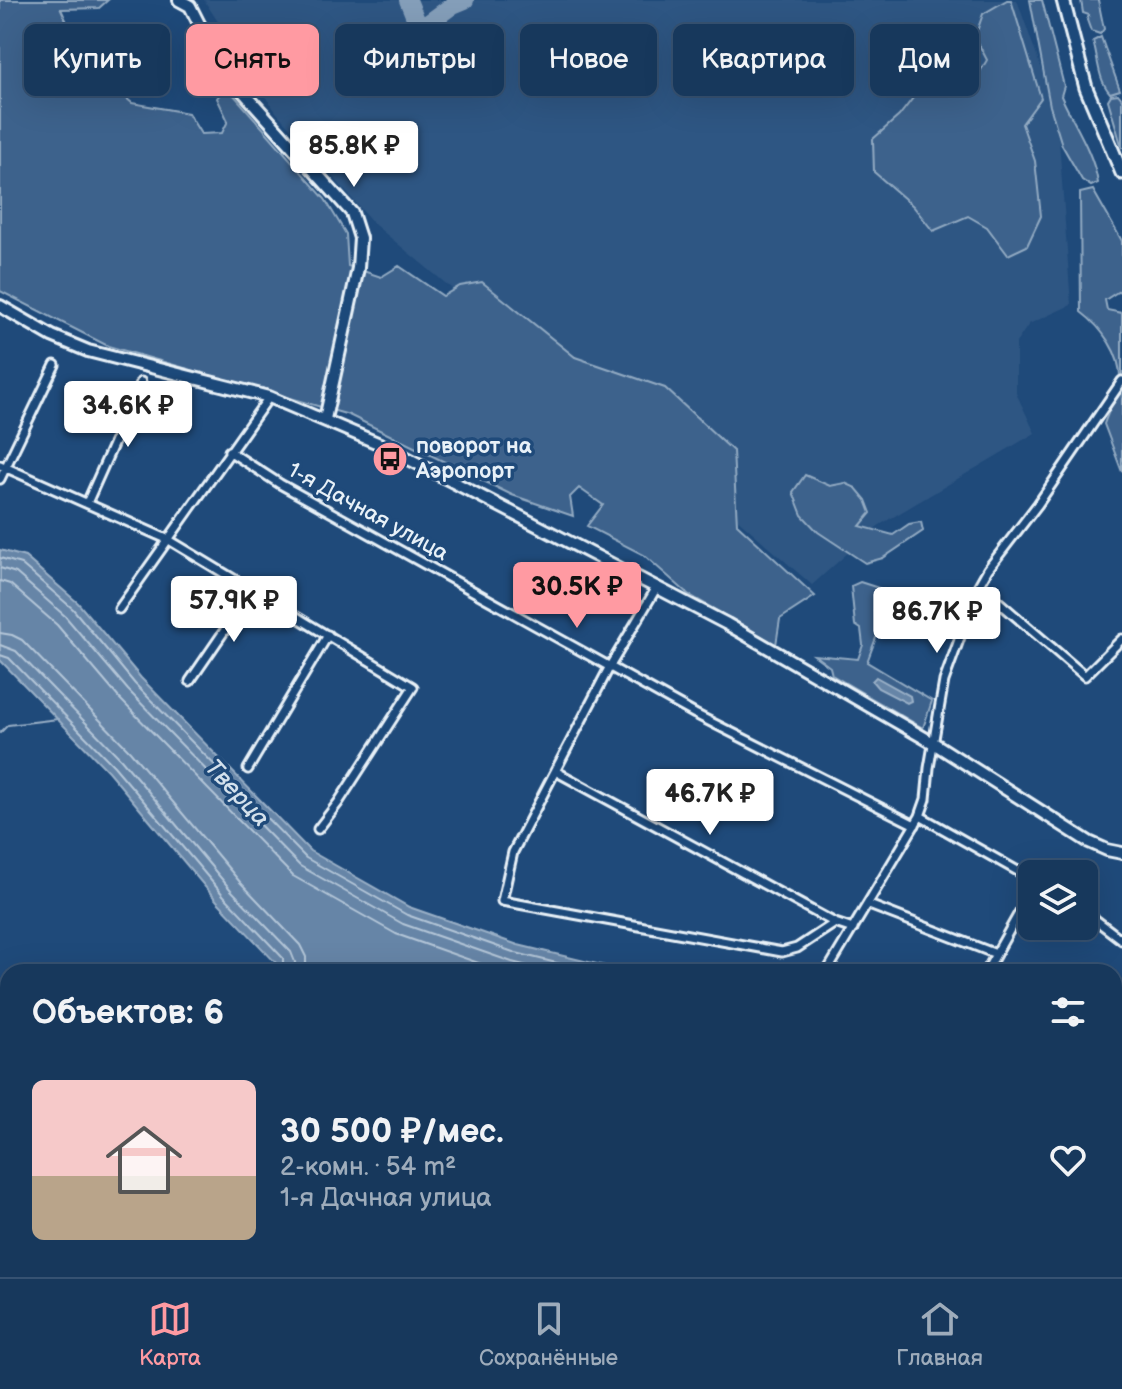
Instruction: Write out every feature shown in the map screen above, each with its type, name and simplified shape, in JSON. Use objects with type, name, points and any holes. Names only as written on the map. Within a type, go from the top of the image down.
[{"type":"main road","points":[[179,0],[190,6],[221,67],[349,209],[358,226],[358,268],[325,419]]},
{"type":"main road","points":[[1063,0],[1088,95],[1122,173]]},
{"type":"main road","points":[[0,306],[52,336],[98,354],[269,397],[325,419],[469,489],[727,624],[935,744],[1089,842],[1122,853]]},
{"type":"street","points":[[0,479],[3,466],[55,365]]},
{"type":"street","points":[[833,964],[920,816],[926,799],[944,681],[979,585],[1122,381]]},
{"type":"street","points":[[87,503],[141,382]]},
{"type":"street","points":[[119,609],[269,397]]},
{"type":"street","name":"1-я Дачная улица","points":[[229,451],[280,484],[695,714],[915,825]]},
{"type":"street","points":[[3,466],[169,540],[413,687],[318,829]]},
{"type":"street","points":[[979,585],[1085,676],[1122,639]]},
{"type":"street","points":[[657,587],[610,666],[513,852],[502,901],[782,952],[797,948],[835,923]]},
{"type":"street","points":[[190,681],[253,589]]},
{"type":"street","points":[[248,769],[328,635]]},
{"type":"street","points":[[557,772],[835,923],[853,929]]},
{"type":"street","points":[[920,816],[1018,871]]},
{"type":"street","points":[[869,905],[996,954]]},
{"type":"street","points":[[990,964],[1018,915]]},
{"type":"street","points":[[1098,922],[1122,940]]},
{"type":"shaded area","points":[[0,0],[108,0],[99,8],[61,9],[68,24],[24,24],[24,96],[124,96],[132,103],[188,113],[201,134],[222,133],[228,121],[217,98],[235,96],[325,199],[346,234],[348,266],[381,277],[399,266],[443,296],[460,286],[482,282],[575,357],[665,388],[733,451],[737,524],[815,596],[780,619],[776,645],[688,594],[644,555],[587,526],[603,505],[579,488],[570,497],[573,516],[512,495],[349,415],[108,346],[0,291]]},
{"type":"shaded area","points":[[204,0],[1017,0],[1057,113],[1071,305],[1029,324],[1016,343],[1016,393],[1035,433],[878,526],[812,585],[692,479],[375,225],[276,112],[266,96],[319,96],[319,24],[219,24]]},
{"type":"shaded area","points":[[1011,0],[1041,98],[1022,124],[1035,161],[1041,216],[1027,246],[1008,255],[987,227],[968,216],[933,231],[913,206],[874,172],[873,139],[899,116],[914,96],[979,96],[979,73],[987,60],[979,45],[979,26],[983,14]]},
{"type":"shaded area","points":[[1030,0],[1042,0],[1064,86],[1061,96],[1096,171],[1098,183],[1091,186],[1082,180],[1062,145],[1050,106]]},
{"type":"shaded area","points":[[1081,0],[1098,0],[1104,29],[1100,34],[1091,31],[1087,20],[1089,15],[1083,13]]},
{"type":"shaded area","points":[[1101,37],[1120,90],[1110,93],[1101,75],[1093,41]]},
{"type":"shaded area","points":[[1118,94],[1122,99],[1122,148],[1108,100],[1111,95]]},
{"type":"shaded area","points":[[1093,190],[1122,241],[1122,289],[1105,300],[1107,310],[1122,313],[1122,472],[1104,424],[1120,382],[1118,361],[1103,333],[1081,312],[1080,193]]},
{"type":"shaded area","points":[[805,475],[830,486],[845,483],[856,488],[866,500],[871,513],[860,526],[893,535],[909,524],[921,522],[923,531],[883,558],[865,563],[818,532],[802,515],[793,492]]},
{"type":"shaded area","points":[[860,582],[885,590],[874,611],[883,619],[867,662],[932,701],[923,728],[832,675],[830,667],[814,655],[858,659],[863,645],[861,629],[855,625],[851,586]]},
{"type":"water","name":"Тверца","points":[[0,550],[25,557],[78,603],[141,678],[310,851],[409,907],[518,945],[597,964],[277,964],[217,901],[108,771],[0,660]]},
{"type":"water","points":[[876,677],[910,696],[911,701],[907,703],[878,688],[872,681]]},
{"type":"waterway","points":[[0,733],[8,725],[58,719]]},
{"type":"taxiway","points":[[408,0],[418,25],[423,27],[465,0]]},
{"type":"place","name":"поворот на Аэропорт","points":[[390,459]]}]
